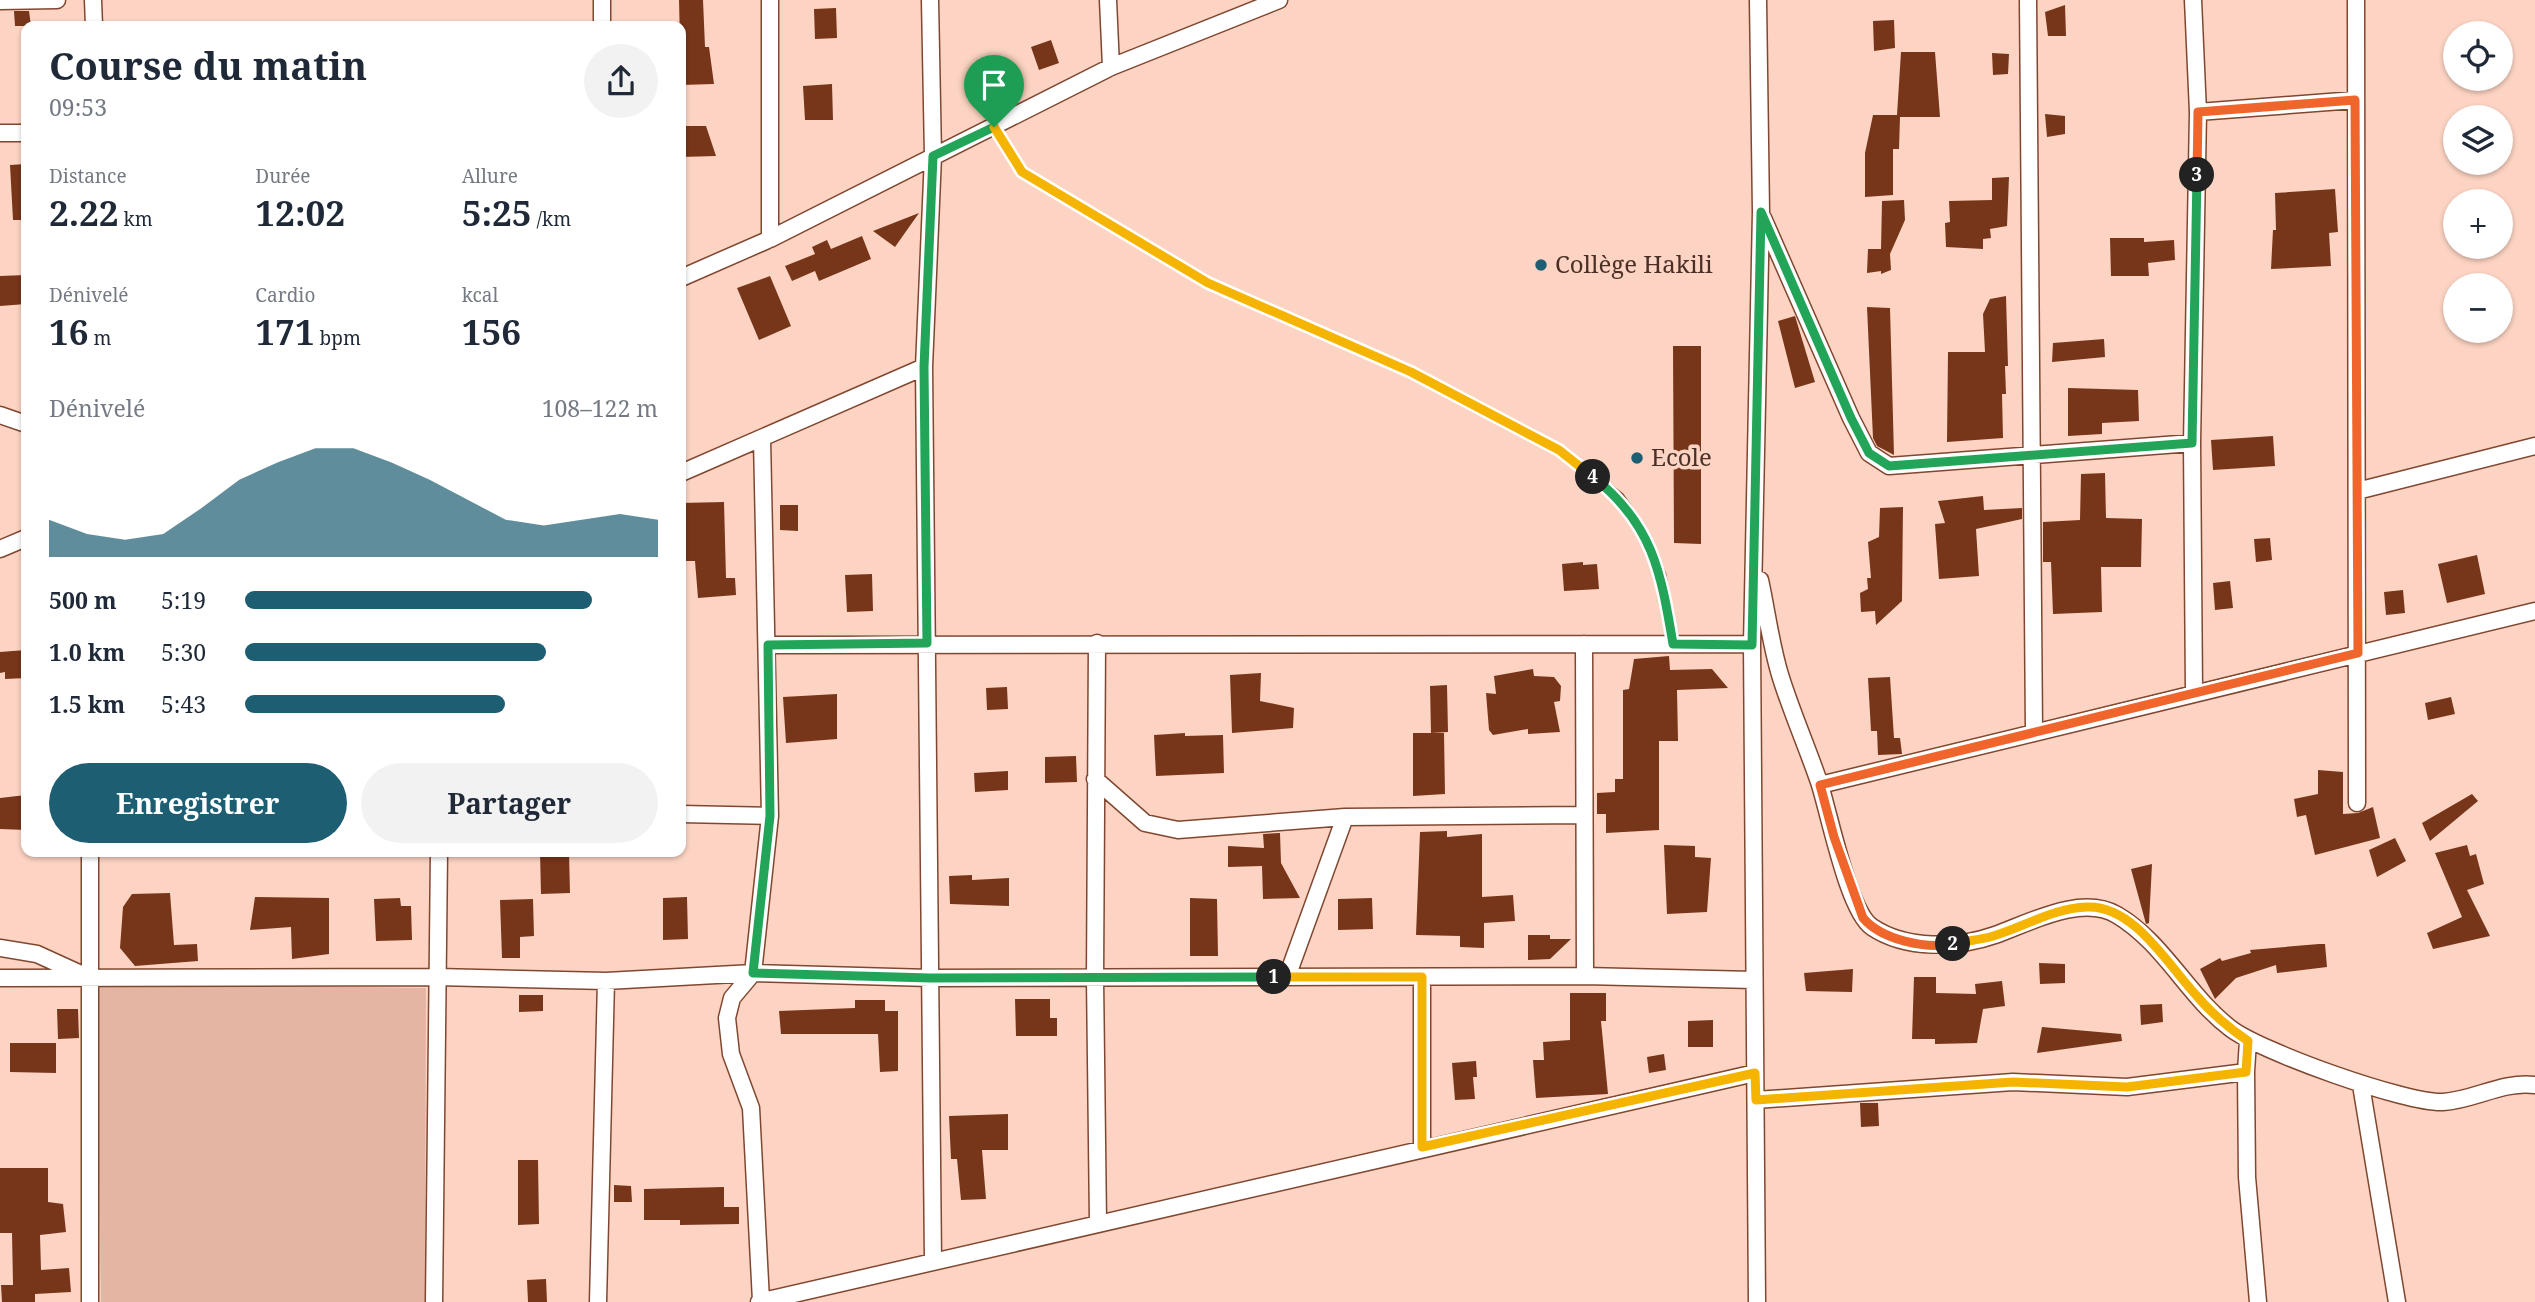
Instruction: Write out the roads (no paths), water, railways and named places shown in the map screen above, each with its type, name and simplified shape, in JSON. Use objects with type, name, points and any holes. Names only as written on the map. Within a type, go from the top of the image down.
[{"type":"street","points":[[0,1],[57,0]]},
{"type":"street","points":[[93,0],[94,21]]},
{"type":"street","points":[[602,0],[602,21]]},
{"type":"street","points":[[770,0],[770,239]]},
{"type":"street","points":[[930,0],[933,156],[924,367],[933,1261]]},
{"type":"street","points":[[1108,0],[1111,67]]},
{"type":"street","points":[[686,276],[770,239],[1111,67],[1279,0]]},
{"type":"street","points":[[1757,1302],[1752,645],[1761,212],[1758,0]]},
{"type":"street","points":[[2028,0],[2034,732]]},
{"type":"street","points":[[2193,0],[2198,112],[2192,443],[2194,692]]},
{"type":"street","points":[[2356,0],[2357,803]]},
{"type":"street","points":[[2198,112],[2355,100]]},
{"type":"street","points":[[0,133],[21,133]]},
{"type":"street","points":[[1761,212],[1869,453],[1889,466],[2192,443]]},
{"type":"street","points":[[686,471],[924,367]]},
{"type":"street","points":[[0,415],[21,422]]},
{"type":"street","points":[[762,439],[770,816],[753,973],[732,998],[726,1018],[731,1054],[751,1108],[761,1302],[1422,1147],[1755,1073]]},
{"type":"street","points":[[2357,491],[2535,446]]},
{"type":"street","points":[[0,549],[21,540]]},
{"type":"street","points":[[1754,550],[1780,677],[1820,785],[1858,907],[1871,927],[1903,939],[1944,945],[1990,937],[2050,915],[2088,907],[2115,913],[2153,946],[2213,1013],[2248,1041],[2361,1085],[2439,1102],[2508,1085],[2535,1085]]},
{"type":"street","points":[[1820,785],[2535,611]]},
{"type":"street","points":[[1097,643],[1094,978],[1098,1223]]},
{"type":"street","points":[[1584,644],[1585,976]]},
{"type":"street","points":[[768,645],[1752,645]]},
{"type":"street","points":[[1096,779],[1136,816],[1158,827],[1178,830],[1345,817],[1584,815]]},
{"type":"street","points":[[686,814],[770,816]]},
{"type":"street","points":[[1287,977],[1345,817]]},
{"type":"street","points":[[90,857],[90,1302]]},
{"type":"street","points":[[434,1302],[439,857]]},
{"type":"street","points":[[0,948],[37,954],[90,978]]},
{"type":"street","points":[[0,978],[437,977],[606,981],[753,973],[930,978],[1585,976],[1753,980]]},
{"type":"street","points":[[1422,977],[1422,1147]]},
{"type":"street","points":[[598,1302],[606,981]]},
{"type":"street","points":[[2248,1041],[2246,1177],[2258,1302]]},
{"type":"street","points":[[1756,1100],[2013,1082],[2127,1087],[2246,1072]]},
{"type":"street","points":[[2361,1085],[2397,1302]]},
{"type":"lane","points":[[994,127],[1022,172],[1208,283],[1411,372],[1559,450],[1619,497],[1640,527],[1661,575],[1673,644]]},
{"type":"place","name":"Collège Hakili","points":[[1541,265]]},
{"type":"place","name":"Ecole","points":[[1637,458]]}]
